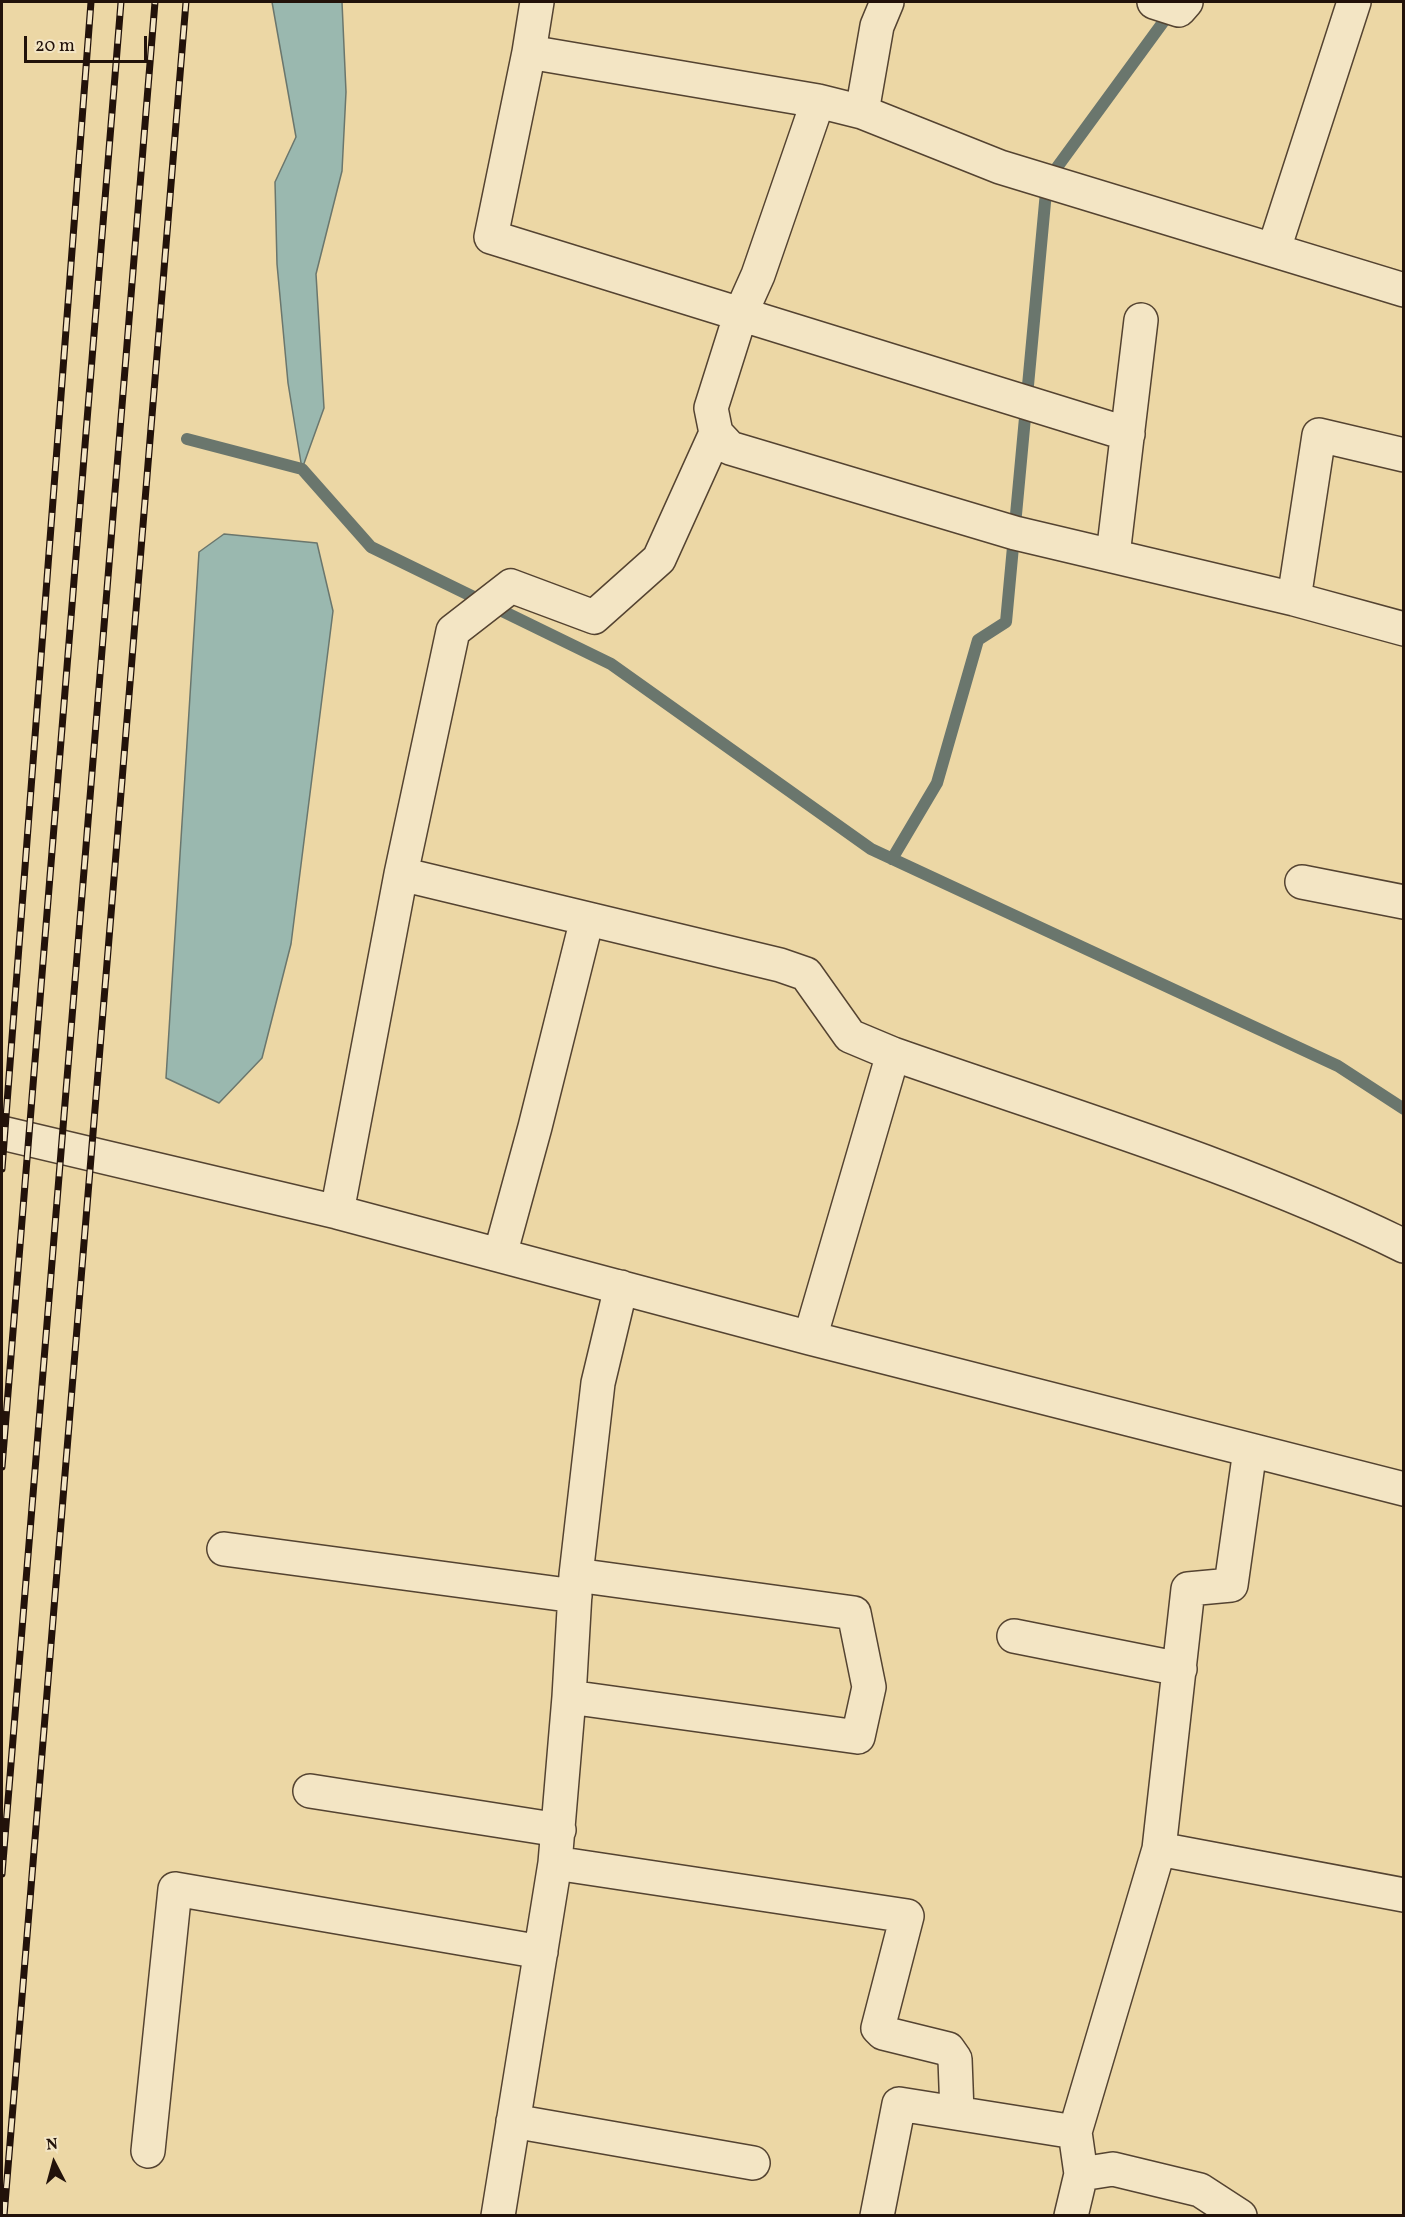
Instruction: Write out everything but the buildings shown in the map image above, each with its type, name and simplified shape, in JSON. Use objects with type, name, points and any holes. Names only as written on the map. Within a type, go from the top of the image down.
[{"type":"street","points":[[537,2],[491,237],[1128,434]]},
{"type":"street","points":[[862,112],[878,26],[887,2]]},
{"type":"street","points":[[1154,2],[1179,10],[1186,2]]},
{"type":"street","points":[[1274,249],[1354,2]]},
{"type":"street","points":[[529,52],[818,101],[862,112],[1000,167],[1404,290]]},
{"type":"street","points":[[818,101],[758,275],[741,313],[711,408],[716,433],[730,448],[1015,533],[1294,599],[1404,629]]},
{"type":"street","points":[[1113,555],[1141,320]]},
{"type":"street","points":[[337,1212],[401,874],[453,631],[512,586],[594,617],[659,559],[716,433]]},
{"type":"street","points":[[1294,599],[1319,435],[1404,455]]},
{"type":"street","points":[[401,874],[806,974],[850,1036],[893,1054],[1265,1186],[1340,1215],[1404,1246]]},
{"type":"street","points":[[1302,882],[1404,902]]},
{"type":"street","points":[[500,1255],[536,1127],[587,919]]},
{"type":"street","points":[[810,1338],[893,1054]]},
{"type":"street","points":[[2,1133],[337,1212],[810,1338],[1404,1489]]},
{"type":"street","points":[[498,2216],[559,1830],[575,1585],[598,1383],[621,1287]]},
{"type":"street","points":[[1071,2216],[1081,2174],[1076,2132],[1159,1849],[1188,1589],[1231,1585],[1250,1450]]},
{"type":"street","points":[[224,1550],[854,1613],[869,1687],[858,1737],[569,1697]]},
{"type":"street","points":[[1014,1636],[1180,1669]]},
{"type":"street","points":[[310,1791],[559,1830]]},
{"type":"street","points":[[1159,1849],[1404,1895]]},
{"type":"street","points":[[555,1863],[907,1916],[878,2028],[883,2033],[948,2049],[955,2059],[957,2114]]},
{"type":"street","points":[[148,2151],[175,1889],[541,1952]]},
{"type":"street","points":[[878,2216],[899,2104],[1076,2132]]},
{"type":"street","points":[[513,2121],[753,2163]]},
{"type":"street","points":[[1081,2174],[1113,2169],[1200,2190],[1240,2216]]},
{"type":"water","points":[[272,2],[342,2],[346,92],[342,171],[316,274],[324,408],[302,469],[288,383],[277,264],[275,182],[296,137]]},
{"type":"water","points":[[224,534],[317,543],[333,611],[291,944],[262,1058],[219,1103],[166,1078],[199,552]]},
{"type":"waterway","points":[[892,859],[937,783],[978,640],[1006,622],[1047,181],[1172,10]]},
{"type":"waterway","points":[[187,439],[302,469],[371,547],[611,664],[871,849],[1338,1066],[1404,1109]]},
{"type":"railway","points":[[2,1169],[91,2]]},
{"type":"railway","points":[[2,1467],[121,2]]},
{"type":"railway","points":[[2,1874],[155,2]]},
{"type":"railway","points":[[4,2216],[186,2]]}]
